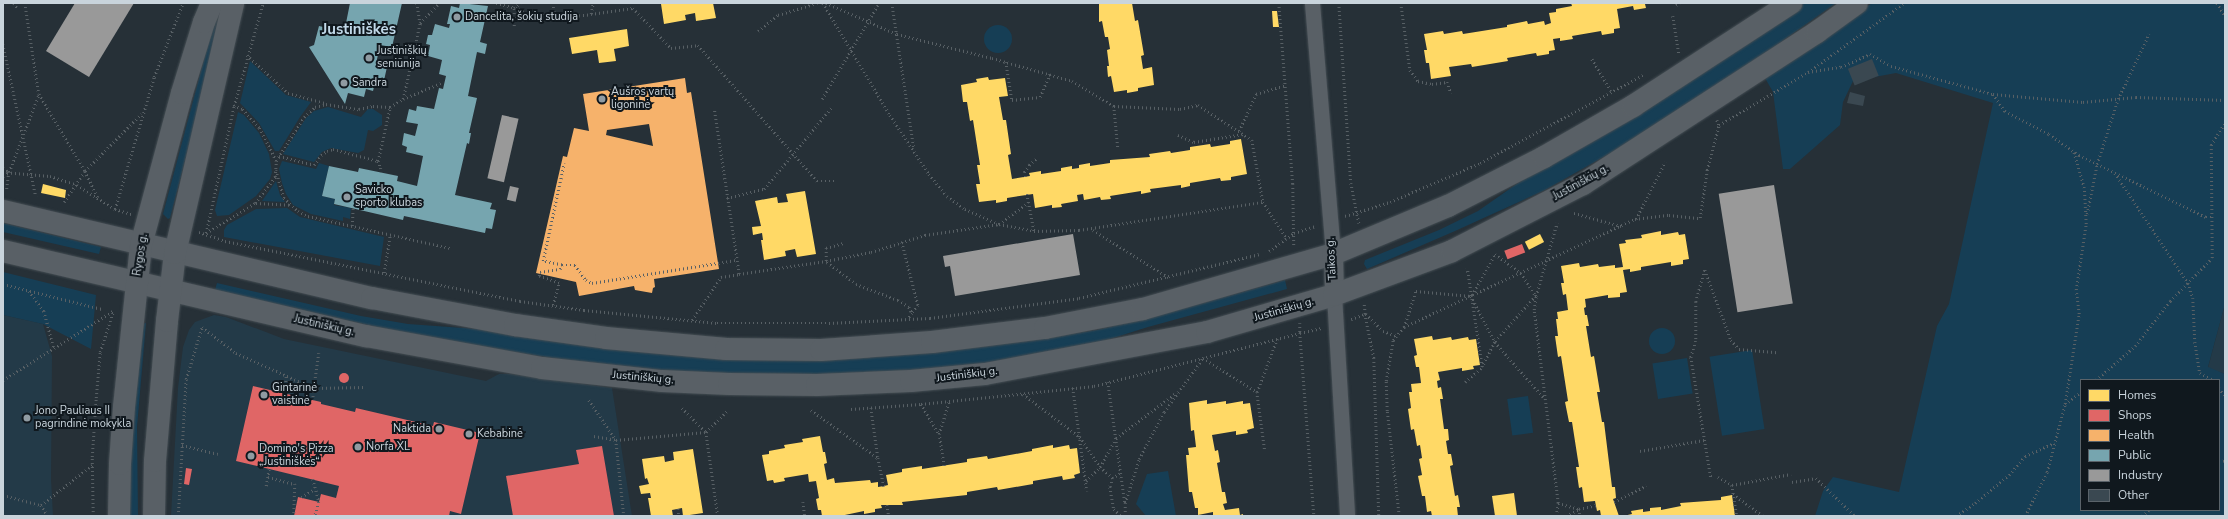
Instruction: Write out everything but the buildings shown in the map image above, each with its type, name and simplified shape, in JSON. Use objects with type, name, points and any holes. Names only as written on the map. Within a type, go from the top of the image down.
[{"type":"main road","name":"Rygos g.","points":[[119,516],[124,407],[141,245],[147,218],[182,93],[204,22],[212,3]]},
{"type":"main road","points":[[154,516],[155,461],[170,290],[175,253],[233,3]]},
{"type":"main road","points":[[3,211],[141,245],[372,298],[515,325],[606,338],[726,349],[821,350],[932,342],[1046,328],[1143,309],[1333,254],[1448,206],[1513,174],[1633,106],[1680,61],[1791,3]]},
{"type":"main road","name":"Justiniškių g.","points":[[3,251],[366,336],[542,368],[662,380],[729,384],[817,386],[911,381],[985,374],[1050,363],[1206,332],[1334,295],[1452,251],[1582,184],[1816,32],[1857,3]]},
{"type":"street","name":"Taikos g.","points":[[1312,3],[1333,254],[1347,516]]},
{"type":"path","points":[[14,3],[17,8]]},
{"type":"path","points":[[25,3],[39,94],[85,171],[98,198]]},
{"type":"path","points":[[115,210],[143,113],[183,3]]},
{"type":"path","points":[[206,233],[234,106],[263,3]]},
{"type":"path","points":[[403,99],[420,22],[417,3]]},
{"type":"path","points":[[420,22],[439,3]]},
{"type":"path","points":[[496,3],[555,18],[633,8],[671,48],[698,44],[817,181],[835,181]]},
{"type":"path","points":[[514,8],[520,3]]},
{"type":"path","points":[[553,3],[555,18]]},
{"type":"path","points":[[591,14],[593,3]]},
{"type":"path","points":[[758,31],[778,15],[817,3]]},
{"type":"path","points":[[825,3],[897,34],[1006,62],[1072,81],[1114,106],[1180,109],[1198,105],[1252,140],[1263,202],[1287,239]]},
{"type":"path","points":[[825,3],[890,115],[929,174],[947,196],[965,209],[999,224],[1034,231],[1093,229],[1263,202]]},
{"type":"path","points":[[822,98],[851,47],[879,3]]},
{"type":"path","points":[[892,3],[915,151]]},
{"type":"path","points":[[1402,3],[1410,70],[1418,81],[1432,84],[1447,82],[1451,93]]},
{"type":"path","points":[[1719,125],[1808,72],[1904,3]]},
{"type":"path","points":[[2217,3],[2225,16]]},
{"type":"path","points":[[514,8],[514,26]]},
{"type":"path","points":[[1673,16],[1680,61]]},
{"type":"path","points":[[2025,516],[2047,472],[2065,404],[2079,314],[2076,290],[2086,218],[2097,164],[2118,99],[2148,34]]},
{"type":"path","points":[[3,44],[36,196]]},
{"type":"path","points":[[1808,72],[1841,67],[1870,54],[1891,66],[1993,94],[2083,102],[2136,97],[2225,100]]},
{"type":"path","points":[[248,55],[288,93],[326,104],[359,109],[373,106],[390,107],[403,99],[441,83]]},
{"type":"path","points":[[1592,59],[1611,91]]},
{"type":"path","points":[[1006,62],[1012,100],[1040,97],[1050,74]]},
{"type":"path","points":[[180,227],[206,233],[226,241],[520,301],[591,311],[717,323],[829,323],[930,318],[1079,298],[1270,251],[1294,234],[1390,202],[1480,163],[1611,91],[1649,72]]},
{"type":"path","points":[[1239,131],[1256,94],[1285,86]]},
{"type":"path","points":[[7,189],[9,172],[39,94]]},
{"type":"path","points":[[1993,94],[2005,111],[2049,134],[2074,152],[2206,217],[2212,217]]},
{"type":"path","points":[[1404,327],[1636,219],[1669,215],[1700,218],[1707,170],[1719,125],[1708,102]]},
{"type":"path","points":[[276,161],[304,117],[315,107],[326,104]]},
{"type":"path","points":[[206,233],[255,203],[275,177],[276,161],[259,128],[242,109],[234,106]]},
{"type":"path","points":[[1114,106],[1118,148]]},
{"type":"path","points":[[380,172],[381,168],[378,161],[390,107]]},
{"type":"path","points":[[727,198],[764,189],[793,152],[831,108]]},
{"type":"path","points":[[714,109],[739,274]]},
{"type":"path","points":[[64,202],[77,185],[85,171],[143,113]]},
{"type":"path","points":[[2097,379],[2135,346],[2170,302],[2212,258],[2211,145],[2225,123]]},
{"type":"path","points":[[1178,135],[1194,142],[1244,134]]},
{"type":"path","points":[[279,156],[314,165],[321,155],[333,149],[378,161]]},
{"type":"path","points":[[2074,152],[2084,188],[2086,218]]},
{"type":"path","points":[[1025,177],[1024,172],[1029,164],[1037,158]]},
{"type":"path","points":[[1636,219],[1664,162]]},
{"type":"path","points":[[564,163],[543,261],[562,265],[575,265],[586,280],[592,283],[736,260]]},
{"type":"path","points":[[3,168],[9,172]]},
{"type":"path","points":[[276,170],[284,198],[290,205],[308,216],[450,248]]},
{"type":"path","points":[[3,172],[31,173],[50,176],[77,185],[115,210],[147,218]]},
{"type":"path","points":[[3,176],[9,172]]},
{"type":"path","points":[[2115,173],[2188,282],[2193,298],[2195,342],[2200,373],[2211,379]]},
{"type":"path","points":[[1027,194],[1034,231]]},
{"type":"path","points":[[255,203],[290,205]]},
{"type":"path","points":[[692,320],[721,277],[826,261],[871,252],[925,235],[999,224],[1028,203]]},
{"type":"path","points":[[352,226],[353,209]]},
{"type":"path","points":[[1574,213],[1621,226]]},
{"type":"path","points":[[1556,516],[1558,503],[1534,310],[1536,296],[1557,223]]},
{"type":"path","points":[[1093,229],[1168,277]]},
{"type":"path","points":[[384,273],[390,235]]},
{"type":"path","points":[[902,242],[918,305],[908,319]]},
{"type":"path","points":[[826,261],[826,248],[843,243]]},
{"type":"path","points":[[1471,296],[1495,254],[1521,273],[1536,296]]},
{"type":"path","points":[[826,261],[856,284],[898,300],[909,307],[912,313]]},
{"type":"path","points":[[553,305],[559,283],[539,276],[540,272],[560,269],[562,265]]},
{"type":"path","points":[[1467,268],[1482,367]]},
{"type":"path","points":[[1710,478],[1691,357],[1696,341],[1696,302],[1705,270],[1731,340],[1739,349],[1777,352]]},
{"type":"path","points":[[3,284],[102,309]]},
{"type":"path","points":[[29,291],[44,311],[54,348]]},
{"type":"path","points":[[1399,516],[1387,411],[1386,381],[1393,340],[1404,327],[1416,291],[1471,296]]},
{"type":"path","points":[[1471,296],[1495,342],[1546,400]]},
{"type":"path","points":[[1465,382],[1482,367],[1495,342],[1536,296]]},
{"type":"path","points":[[3,380],[113,311],[100,352],[92,464],[93,516]]},
{"type":"path","points":[[1379,516],[1374,358],[1365,314],[1383,330],[1397,336]]},
{"type":"path","points":[[178,516],[186,379],[202,327],[236,353],[314,388],[366,387]]},
{"type":"path","points":[[851,409],[921,404],[1073,388],[1108,382],[1300,333],[1314,516]]},
{"type":"path","points":[[1266,452],[1257,392],[1277,339]]},
{"type":"path","points":[[313,400],[319,352]]},
{"type":"path","points":[[1125,503],[1139,459],[1164,412],[1203,358]]},
{"type":"path","points":[[1203,358],[1257,392]]},
{"type":"path","points":[[284,394],[286,375]]},
{"type":"path","points":[[1108,382],[1125,503],[1125,516]]},
{"type":"path","points":[[1073,388],[1087,491]]},
{"type":"path","points":[[1086,481],[1100,467],[1116,438],[1179,390]]},
{"type":"path","points":[[2065,404],[2080,393]]},
{"type":"path","points":[[1022,394],[1080,437],[1100,467],[1113,478]]},
{"type":"path","points":[[588,400],[616,440],[624,516]]},
{"type":"path","points":[[939,434],[949,401]]},
{"type":"path","points":[[921,404],[939,434],[944,466]]},
{"type":"path","points":[[682,408],[706,432],[718,516]]},
{"type":"path","points":[[871,408],[878,458],[884,486]]},
{"type":"path","points":[[594,436],[616,440],[706,432],[728,410]]},
{"type":"path","points":[[810,410],[878,458]]},
{"type":"path","points":[[1640,452],[1704,440]]},
{"type":"path","points":[[1956,516],[1975,503],[2009,475],[2025,456],[2055,442]]},
{"type":"path","points":[[182,445],[218,454]]},
{"type":"path","points":[[41,505],[92,464]]},
{"type":"path","points":[[266,486],[269,469]]},
{"type":"path","points":[[1120,474],[1113,478],[1110,487],[1114,509],[1122,516]]},
{"type":"path","points":[[1718,477],[1732,485],[1791,474]]},
{"type":"path","points":[[268,477],[295,484],[294,514]]},
{"type":"path","points":[[1792,482],[1816,478],[1855,516]]},
{"type":"path","points":[[314,480],[319,502],[315,516]]},
{"type":"path","points":[[1732,485],[1737,516]]},
{"type":"path","points":[[1614,502],[1646,486]]},
{"type":"path","points":[[301,498],[315,489]]},
{"type":"path","points":[[1733,494],[1762,516]]},
{"type":"path","points":[[3,495],[41,505],[48,516]]},
{"type":"path","points":[[803,502],[805,516]]},
{"type":"path","points":[[1558,503],[1579,509]]},
{"type":"path","points":[[887,505],[889,516]]},
{"type":"path","points":[[1566,516],[1579,509],[1596,505]]},
{"type":"path","points":[[678,509],[679,516]]},
{"type":"path","points":[[1579,509],[1580,516]]},
{"type":"shaded area","points":[[219,3],[226,3],[170,218],[168,219],[163,214]]},
{"type":"shaded area","points":[[1802,3],[1836,3],[1710,92],[1614,151],[1545,190],[1367,269],[1364,264],[1365,260],[1439,230],[1478,211],[1521,181],[1645,110]]},
{"type":"shaded area","points":[[1872,3],[2225,3],[2225,304],[2208,367],[2225,374],[2225,516],[1815,516],[1823,491],[1833,477],[1899,492],[1937,326],[1949,304],[1993,103],[1896,73],[1853,81],[1843,102],[1840,125],[1790,169],[1783,169],[1773,92],[1765,78]]},
{"type":"shaded area","points":[[998,25],[1008,29],[1012,39],[1008,49],[998,53],[988,49],[984,39],[988,29]]},
{"type":"shaded area","points":[[250,61],[286,95],[311,102],[279,151],[275,151],[259,123],[240,103]]},
{"type":"shaded area","points":[[328,107],[361,117],[368,109],[373,109],[382,115],[382,125],[373,131],[368,130],[364,150],[358,153],[331,148],[322,152],[314,162],[283,154],[306,118],[314,111]]},
{"type":"shaded area","points":[[238,112],[244,115],[259,133],[269,154],[272,172],[270,179],[256,196],[229,215],[217,216],[215,210]]},
{"type":"shaded area","points":[[282,161],[316,169],[319,163],[329,166],[322,196],[335,199],[334,205],[351,208],[350,219],[343,217],[343,221],[311,214],[293,205],[286,194],[282,183],[279,169]]},
{"type":"shaded area","points":[[276,181],[280,195],[285,202],[262,201]]},
{"type":"shaded area","points":[[287,208],[300,217],[384,237],[380,266],[224,237],[224,230],[227,225],[256,209]]},
{"type":"shaded area","points":[[3,223],[101,247],[99,254],[3,232]]},
{"type":"shaded area","points":[[3,272],[96,295],[91,349],[43,324],[3,315]]},
{"type":"shaded area","points":[[1285,280],[1287,289],[1148,327],[1059,355],[922,372],[827,376],[688,374],[572,361],[425,338],[215,290],[217,283],[361,316],[408,324],[477,329],[591,345],[1010,343],[1097,330],[1167,313]]},
{"type":"shaded area","points":[[2225,304],[2225,374],[2208,368]]},
{"type":"shaded area","name":"Jono Pauliaus II pagrindinė mokykla","points":[[3,315],[43,324],[52,356],[51,479],[53,516],[3,516]]},
{"type":"shaded area","points":[[214,315],[226,317],[284,339],[486,381],[499,374],[510,374],[612,388],[632,516],[171,516],[178,388],[183,347],[189,330],[195,322]]},
{"type":"shaded area","points":[[146,323],[137,427],[138,516],[129,516],[131,437],[142,324]]},
{"type":"shaded area","points":[[1662,328],[1671,332],[1675,341],[1671,350],[1662,354],[1653,350],[1649,341],[1653,332]]},
{"type":"shaded area","points":[[1752,350],[1765,429],[1722,436],[1710,357]]},
{"type":"shaded area","points":[[1687,358],[1693,394],[1658,399],[1652,363]]},
{"type":"shaded area","points":[[1528,396],[1533,433],[1512,436],[1507,399]]},
{"type":"shaded area","points":[[1168,471],[1176,516],[1146,516],[1136,504],[1147,474]]},
{"type":"place","name":"Dancelita, šokių studija","points":[[457,17]]},
{"type":"place","name":"Justiniškių seniūnija","points":[[369,58]]},
{"type":"place","name":"Sandra","points":[[344,83]]},
{"type":"place","name":"Aušros vartų ligoninė","points":[[602,99]]},
{"type":"place","name":"Savicko sporto klubas","points":[[347,197]]},
{"type":"place","name":"Gintarinė vaistinė","points":[[264,395]]},
{"type":"place","name":"Jono Pauliaus II pagrindinė mokykla","points":[[27,418]]},
{"type":"place","name":"Naktida","points":[[439,429]]},
{"type":"place","name":"Kebabinė","points":[[469,434]]},
{"type":"place","name":"Norfa XL","points":[[358,447]]},
{"type":"place","name":"Domino's Pizza „Justiniškės“","points":[[251,456]]},
{"type":"district","name":"Justiniškės","points":[[359,30]]}]
